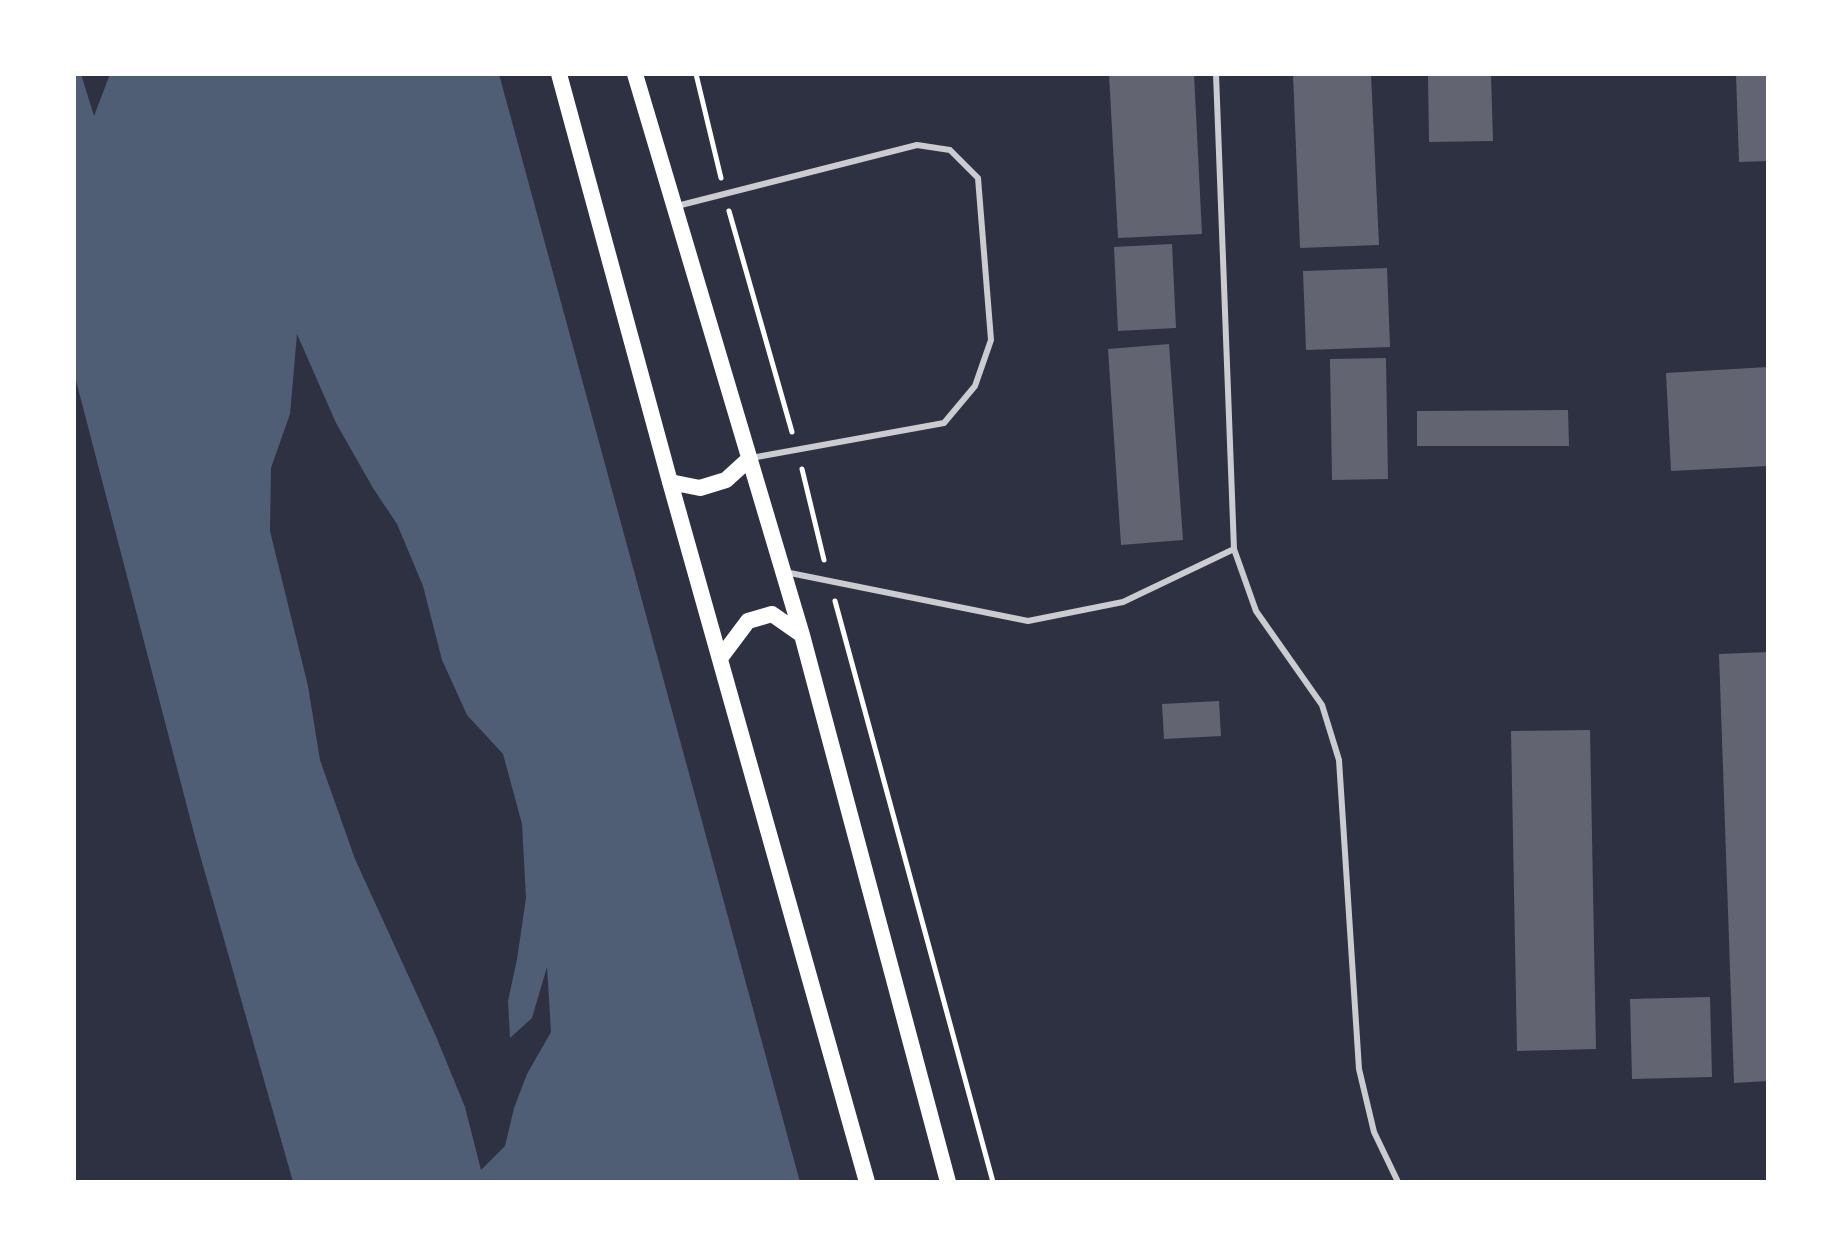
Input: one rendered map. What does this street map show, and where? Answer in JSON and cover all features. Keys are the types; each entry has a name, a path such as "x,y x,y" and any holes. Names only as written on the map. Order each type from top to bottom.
{"main road":[{"path":"559,74 867,1182"},
{"path":"635,74 802,635 948,1182"},
{"path":"670,482 700,488 726,480 749,459"},
{"path":"721,657 748,621 760,617 772,614 802,635"}],"lane":[{"path":"1216,74 1234,549 1256,611 1322,705 1339,760 1359,1069 1374,1132 1398,1182"},
{"path":"673,206 917,145 950,150 978,178 991,340 975,386 944,423 749,459"},
{"path":"783,572 1028,621 1123,602 1234,549"}],"path":[{"path":"696,74 724,193 797,450 829,581 993,1182"}],"water":[{"path":"74,74 81,74 94,116 110,74 499,74 800,1182 293,1182 196,841 74,373","holes":["297,334 336,423 397,524 423,586 442,660 467,715 503,754 522,824 526,898 508,1001 510,1038 532,1018 547,967 551,1032 527,1074 514,1108 505,1146 481,1170 465,1107 355,859 320,760 308,686 270,531 271,468 290,414"]}],"building":[{"path":"1109,74 1194,74 1202,234 1118,238"},
{"path":"1293,74 1371,74 1379,245 1300,248"},
{"path":"1428,74 1491,74 1493,141 1429,142"},
{"path":"1736,74 1768,74 1768,161 1739,162"},
{"path":"1172,244 1176,328 1118,331 1114,247"},
{"path":"1387,268 1390,347 1306,350 1303,271"},
{"path":"1169,344 1183,540 1121,545 1108,349"},
{"path":"1386,358 1388,479 1332,480 1330,359"},
{"path":"1768,367 1768,466 1671,471 1666,373"},
{"path":"1568,410 1569,446 1417,446 1417,411"},
{"path":"1768,652 1768,1081 1734,1083 1719,654"},
{"path":"1219,701 1221,736 1164,739 1162,704"},
{"path":"1590,730 1596,1049 1517,1051 1511,731"},
{"path":"1710,997 1712,1077 1632,1079 1630,999"}]}
